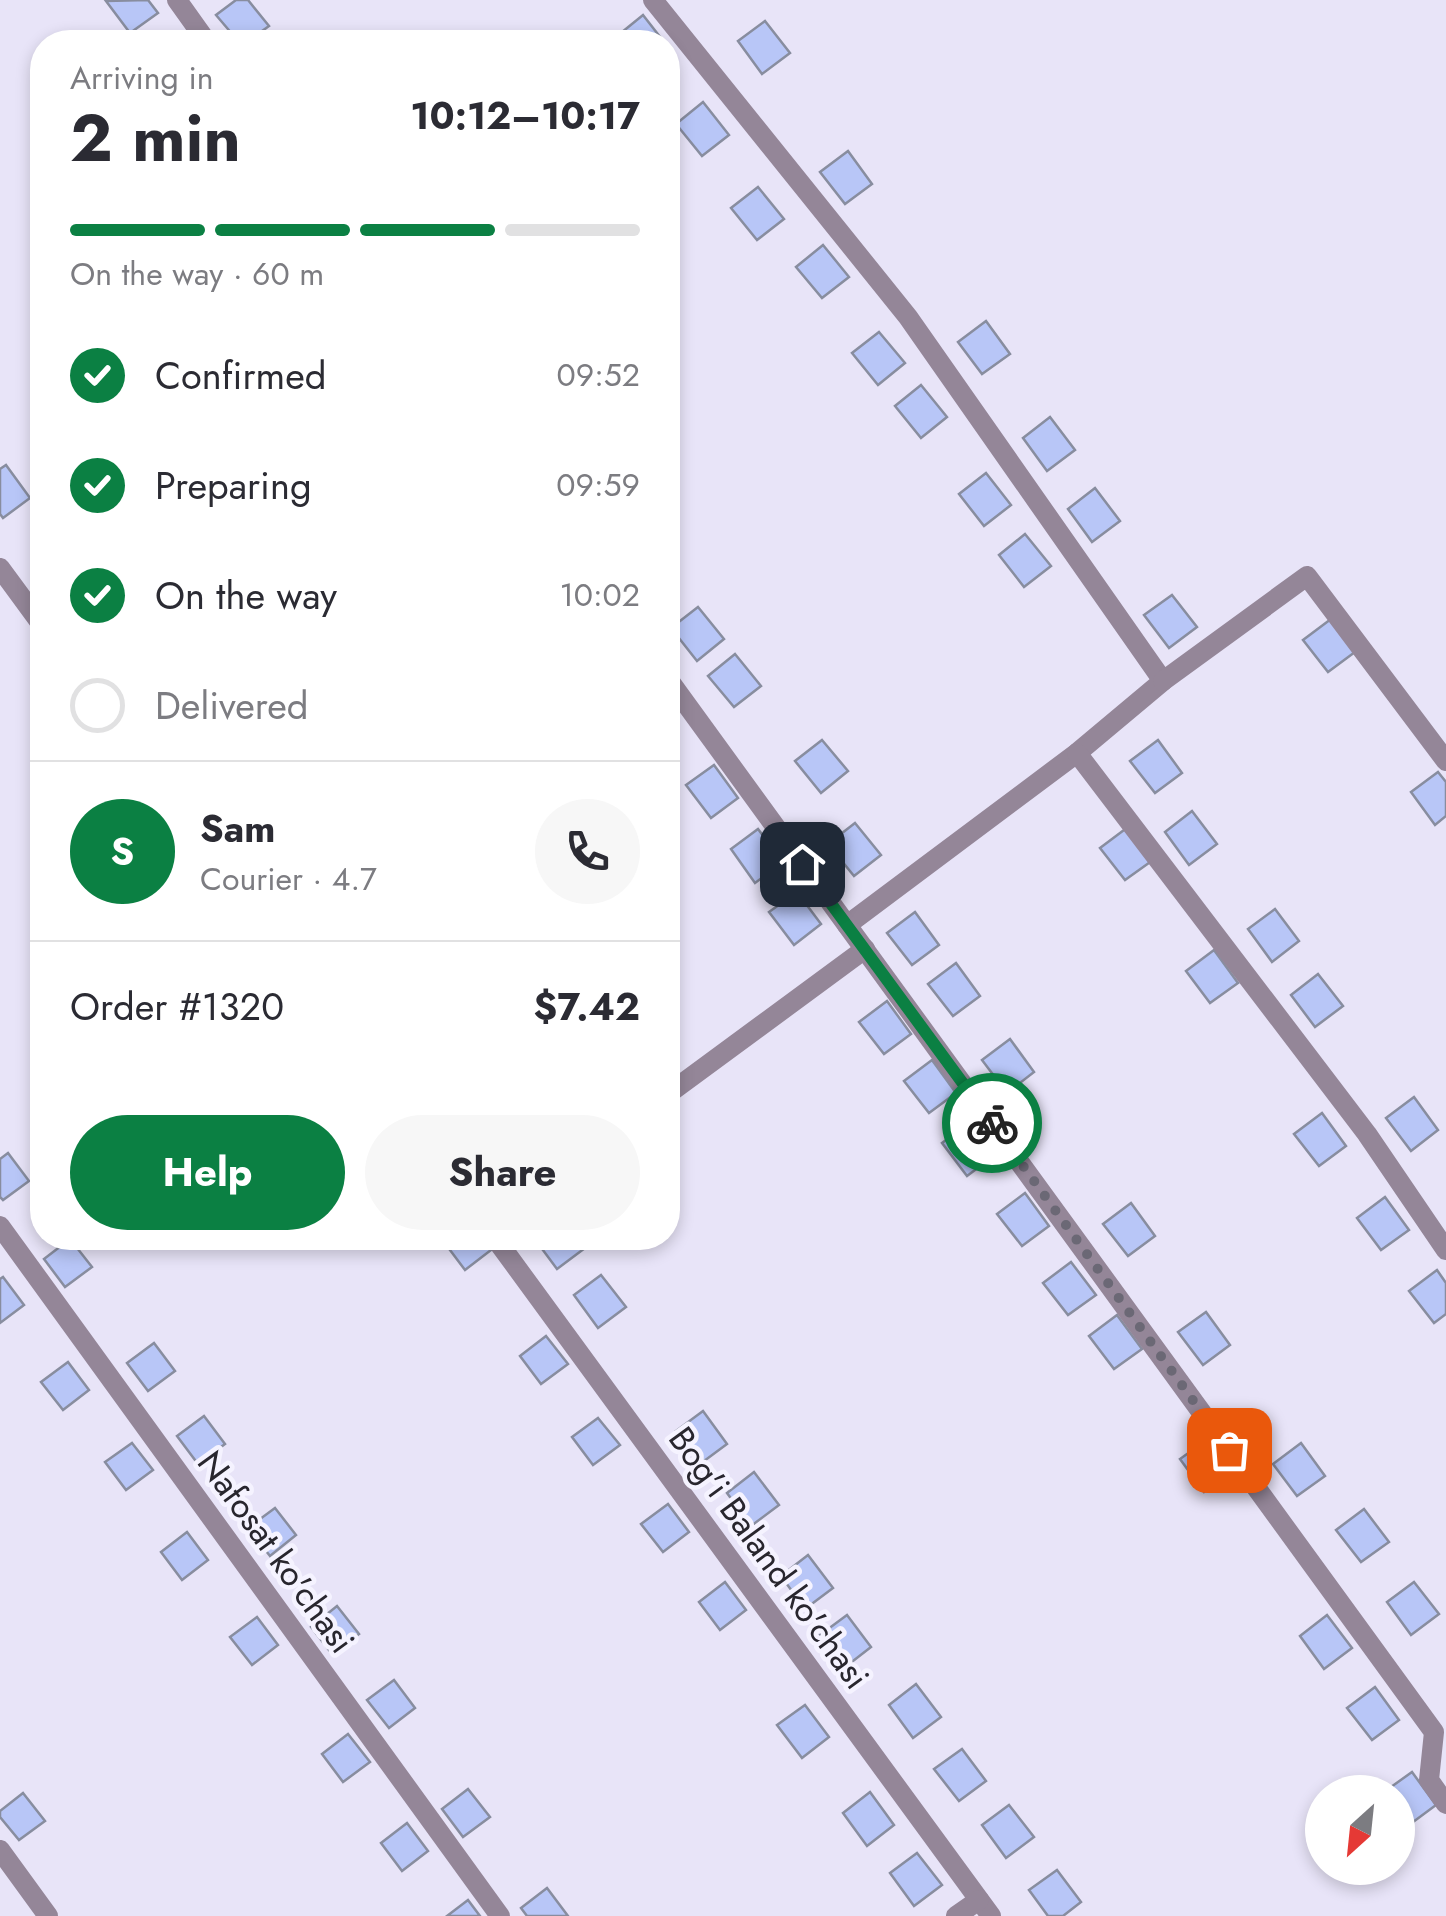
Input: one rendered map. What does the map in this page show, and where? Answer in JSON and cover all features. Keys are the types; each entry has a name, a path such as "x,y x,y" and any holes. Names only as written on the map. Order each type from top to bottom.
{"street":[{"path":"177,0 198,30"},
{"path":"653,0 677,30"},
{"path":"680,34 908,317 1163,681"},
{"path":"0,568 30,609"},
{"path":"847,925 1077,753 1163,681 1307,576 1446,761"},
{"path":"680,695 1434,1732 1429,1780 1446,1804"},
{"path":"1077,753 1366,1134 1446,1250"},
{"path":"680,1085 865,949"},
{"name":"Nafosat ko'chasi","path":"0,1226 500,1916"},
{"name":"Bog'i Baland ko'chasi","path":"504,1250 985,1908"},
{"path":"0,1850 48,1916"},
{"path":"956,1916 985,1908"}],"building":[{"path":"148,0 158,13 134,30 128,30 106,1"},
{"path":"236,0 248,0 269,26 264,30 229,30 216,15"},
{"path":"643,15 655,30 625,30"},
{"path":"765,21 790,53 762,74 738,41"},
{"path":"703,102 729,135 702,156 680,129 680,121"},
{"path":"848,151 872,184 845,204 820,172"},
{"path":"758,187 784,219 757,240 731,208"},
{"path":"823,245 849,277 822,298 796,267"},
{"path":"986,321 1010,354 982,374 958,342"},
{"path":"879,332 905,363 878,385 852,353"},
{"path":"921,385 947,417 921,438 895,406"},
{"path":"1050,417 1075,450 1047,471 1023,438"},
{"path":"6,465 30,498 3,518 0,469"},
{"path":"986,473 1011,505 984,526 959,494"},
{"path":"1095,488 1120,521 1092,542 1068,509"},
{"path":"1025,534 1051,566 1024,587 999,555"},
{"path":"1172,595 1197,627 1169,648 1144,615"},
{"path":"698,607 724,639 697,661 680,639 680,621"},
{"path":"1331,619 1355,652 1328,672 1303,640"},
{"path":"735,654 761,686 734,707 708,676"},
{"path":"822,740 848,771 821,793 795,761"},
{"path":"1158,740 1182,773 1155,793 1130,761"},
{"path":"714,765 738,798 711,818 686,785"},
{"path":"1438,772 1446,782 1446,816 1435,825 1411,792"},
{"path":"1192,811 1217,844 1189,865 1165,832"},
{"path":"855,823 881,855 854,876 828,844"},
{"path":"1128,827 1153,860 1125,880 1100,848"},
{"path":"758,829 783,862 755,883 731,849"},
{"path":"797,892 821,924 794,945 769,912"},
{"path":"1275,909 1299,941 1272,962 1248,929"},
{"path":"915,912 939,945 912,965 887,933"},
{"path":"1214,950 1238,983 1210,1003 1186,971"},
{"path":"956,963 980,996 953,1016 928,984"},
{"path":"1318,974 1343,1006 1315,1027 1291,995"},
{"path":"887,1001 911,1034 884,1054 859,1022"},
{"path":"1010,1039 1034,1072 1007,1093 982,1060"},
{"path":"932,1060 956,1093 929,1113 904,1081"},
{"path":"1414,1097 1438,1130 1411,1151 1386,1118"},
{"path":"1322,1113 1346,1146 1319,1166 1294,1134"},
{"path":"970,1122 995,1155 967,1176 942,1143"},
{"path":"8,1153 29,1181 3,1200 0,1159"},
{"path":"1025,1193 1049,1226 1022,1246 997,1214"},
{"path":"1385,1197 1409,1230 1381,1250 1357,1218"},
{"path":"1131,1203 1155,1236 1128,1256 1103,1224"},
{"path":"56,1250 79,1250 92,1267 65,1287 44,1259"},
{"path":"450,1250 491,1250 465,1270"},
{"path":"543,1250 582,1250 557,1269"},
{"path":"1071,1262 1096,1295 1068,1315 1043,1283"},
{"path":"1437,1270 1446,1283 1446,1314 1434,1323 1409,1291"},
{"path":"601,1275 626,1307 598,1328 574,1295"},
{"path":"3,1277 24,1305 0,1323 0,1279"},
{"path":"1206,1312 1230,1345 1203,1365 1178,1332"},
{"path":"1117,1315 1142,1349 1114,1369 1089,1336"},
{"path":"546,1336 568,1364 541,1384 520,1356"},
{"path":"154,1343 175,1371 148,1391 127,1363"},
{"path":"68,1362 89,1390 63,1410 41,1382"},
{"path":"703,1411 727,1444 700,1464 676,1431"},
{"path":"204,1416 225,1444 198,1464 177,1436"},
{"path":"598,1418 620,1445 593,1465 572,1437"},
{"path":"1208,1439 1232,1472 1204,1492 1180,1459"},
{"path":"132,1443 153,1470 126,1490 105,1462"},
{"path":"1301,1443 1325,1476 1297,1496 1273,1464"},
{"path":"754,1472 779,1505 751,1526 727,1493"},
{"path":"668,1504 689,1532 663,1552 641,1524"},
{"path":"275,1508 296,1535 270,1556 248,1528"},
{"path":"1364,1509 1389,1542 1361,1562 1336,1530"},
{"path":"187,1532 208,1560 182,1580 161,1552"},
{"path":"808,1555 833,1588 805,1609 781,1576"},
{"path":"725,1582 746,1610 720,1630 699,1602"},
{"path":"1414,1582 1439,1614 1411,1635 1387,1602"},
{"path":"337,1606 359,1634 332,1654 311,1627"},
{"path":"847,1615 871,1647 844,1668 820,1635"},
{"path":"1327,1615 1352,1648 1324,1669 1300,1636"},
{"path":"257,1617 278,1645 252,1665 230,1637"},
{"path":"394,1680 415,1708 389,1728 367,1700"},
{"path":"916,1684 941,1717 913,1738 889,1705"},
{"path":"1375,1687 1399,1720 1372,1740 1347,1708"},
{"path":"805,1705 829,1737 802,1758 777,1725"},
{"path":"348,1734 370,1762 343,1782 322,1754"},
{"path":"962,1749 986,1781 959,1801 934,1769"},
{"path":"1415,1776 1436,1805 1415,1821"},
{"path":"468,1789 490,1817 463,1837 442,1809"},
{"path":"870,1792 894,1825 867,1846 843,1813"},
{"path":"23,1793 45,1821 19,1840 0,1817 0,1811"},
{"path":"1009,1805 1034,1837 1006,1858 982,1825"},
{"path":"407,1823 428,1851 402,1871 381,1843"},
{"path":"917,1853 942,1885 914,1906 890,1873"},
{"path":"1057,1870 1081,1902 1063,1916 1048,1916 1029,1890"},
{"path":"547,1888 568,1916 527,1916 521,1908"},
{"path":"468,1900 480,1916 447,1916"}],"way so far":[{"path":"992,1123 1229,1450"}],"route":[{"path":"802,864 992,1123"}]}
